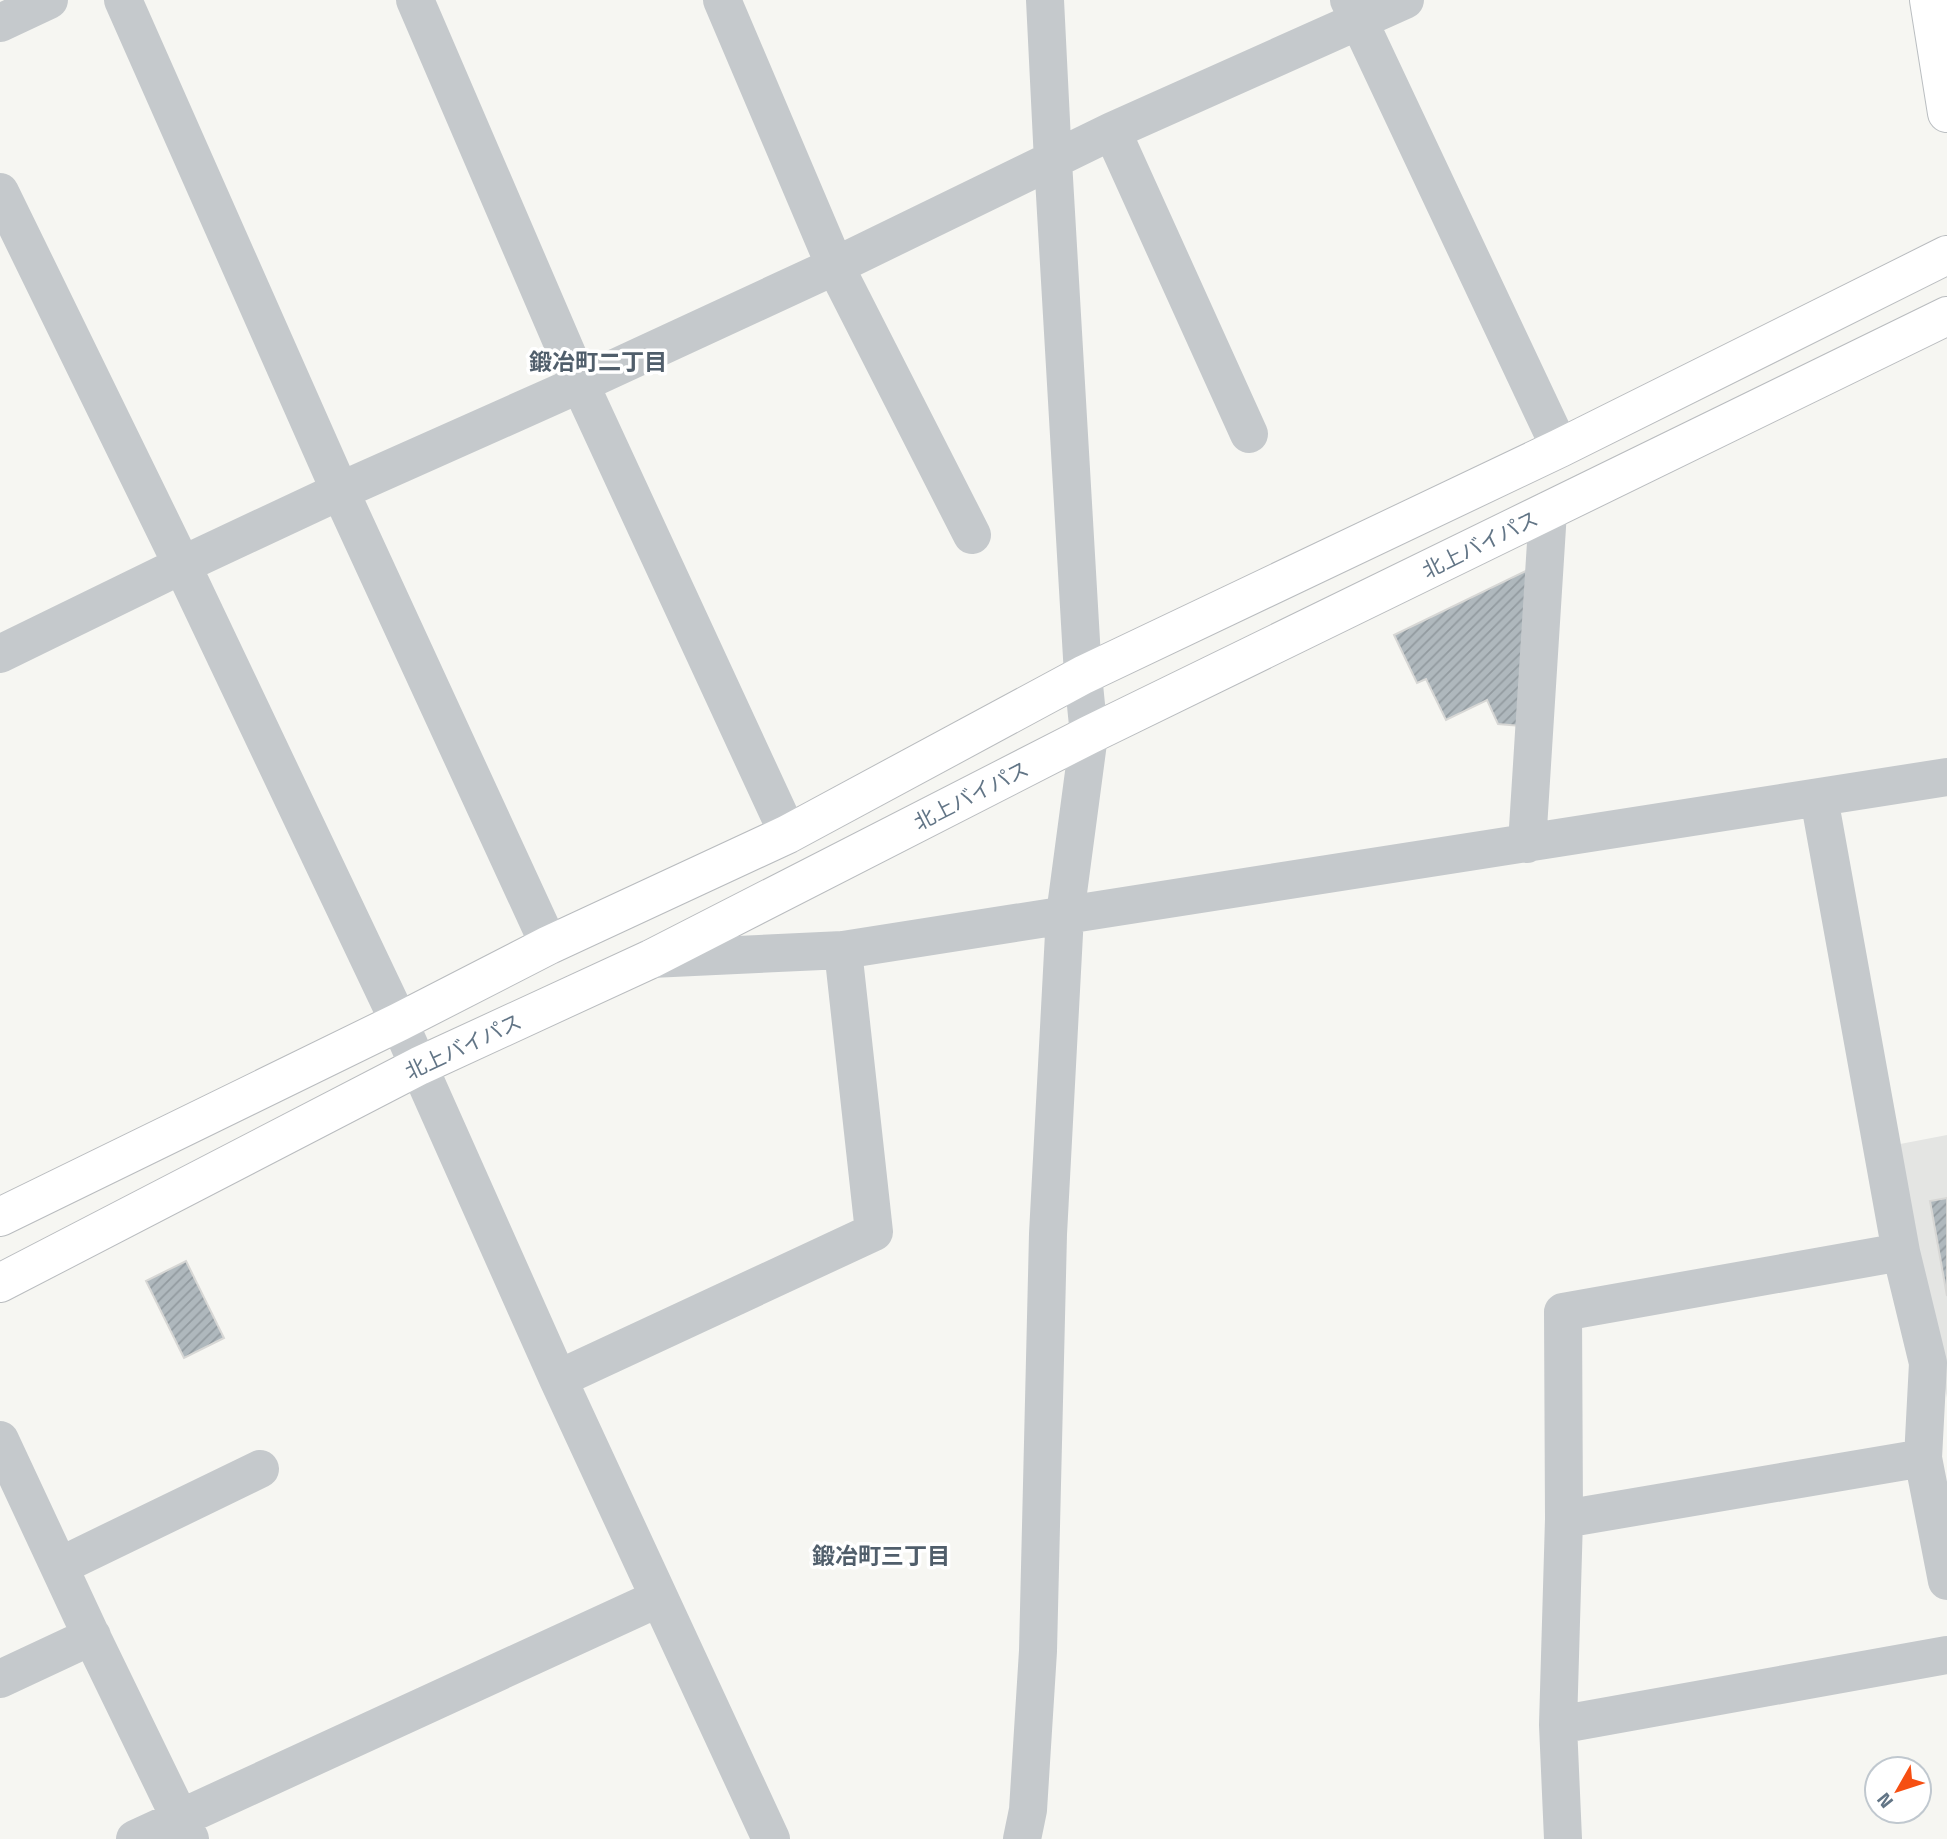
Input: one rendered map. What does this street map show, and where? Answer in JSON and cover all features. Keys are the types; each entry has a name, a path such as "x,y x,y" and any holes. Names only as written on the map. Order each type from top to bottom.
{"main road":[{"path":"1928,0 1947,113"},
{"path":"0,1217 399,1022 549,945 788,834 1083,675 1560,448 1947,255"},
{"name":"北上バイパス","path":"0,1283 419,1066 651,959 1090,735 1947,316"}],"street":[{"path":"0,23 49,0"},
{"path":"122,0 340,491 549,945"},
{"path":"415,0 580,384 788,834"},
{"path":"722,0 835,266 972,535"},
{"path":"1021,1839 1028,1810 1038,1651 1048,1234 1065,915 1090,735 1083,675 1045,0"},
{"path":"0,654 340,491 835,266 1354,11 1405,0"},
{"path":"1354,11 1560,448"},
{"path":"1112,131 1249,434"},
{"path":"0,192 182,565 399,1022 558,1379 771,1839"},
{"path":"1527,844 1548,511"},
{"path":"651,959 843,950 1947,777"},
{"path":"1819,798 1901,1252 1928,1363 1923,1458 1947,1581"},
{"path":"558,1379 874,1232 843,950"},
{"path":"1563,1839 1558,1725 1564,1519 1563,1311 1901,1252"},
{"path":"2,1450 185,1828"},
{"path":"1564,1519 1923,1458"},
{"path":"60,1566 260,1469"},
{"path":"135,1839 185,1828 659,1598"},
{"path":"0,1679 92,1636"},
{"path":"1558,1725 1947,1655"}],"shaded area":[{"path":"1947,1135 1947,1398 1895,1145"}],"building":[{"path":"1530,569 1521,726 1498,724 1487,700 1446,720 1426,679 1417,683 1394,635"},
{"path":"1947,1198 1947,1296 1930,1201"},
{"path":"186,1261 224,1338 184,1358 146,1281"}],"district":[{"name":"鍛冶町二丁目","path":"598,361"},
{"name":"鍛冶町三丁目","path":"881,1555"}]}
